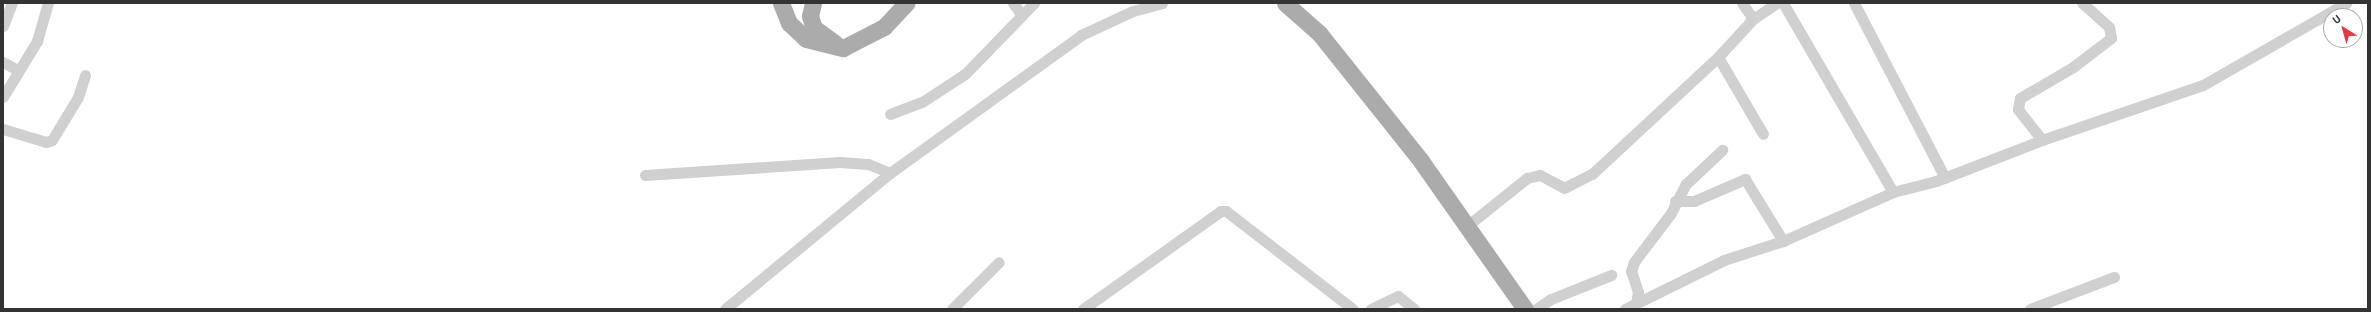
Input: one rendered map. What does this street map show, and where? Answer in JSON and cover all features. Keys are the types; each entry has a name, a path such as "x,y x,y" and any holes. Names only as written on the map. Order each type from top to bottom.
{"main road":[{"path":"781,3 789,22 806,39 843,48 884,27 906,3"},
{"path":"812,3 810,16 814,28 843,48"},
{"path":"1286,3 1319,33 1421,161 1525,309"}],"street":[{"path":"3,26 12,3"},
{"path":"3,97 37,41 48,3"},
{"path":"1013,3 1021,14"},
{"path":"890,114 922,102 950,85 981,59 1021,14 1034,3"},
{"path":"725,309 890,173 1081,35 1133,11 1162,3"},
{"path":"1742,3 1753,19"},
{"path":"1467,226 1527,178 1540,175 1564,188 1592,174 1718,57 1753,19 1777,3"},
{"path":"1783,3 1893,192"},
{"path":"1854,3 1945,178"},
{"path":"2042,140 2018,109 2020,98 2073,67 2112,38 2109,27 2082,3"},
{"path":"1625,309 1724,260 1783,241 1893,192 1945,178 2042,140 2203,85 2346,3"},
{"path":"1718,57 1763,134"},
{"path":"3,62 19,71"},
{"path":"3,129 46,142 52,140 78,97 85,75"},
{"path":"1636,304 1638,292 1631,271 1634,262 1686,184 1722,150"},
{"path":"645,175 840,162 868,164 890,173"},
{"path":"1675,202 1694,201 1744,179 1783,241"},
{"path":"1083,309 1221,211 1353,309"},
{"path":"952,309 999,262"},
{"path":"1536,309 1551,299 1611,275"},
{"path":"2030,309 2114,277"},
{"path":"1371,309 1398,296 1414,309"}]}
